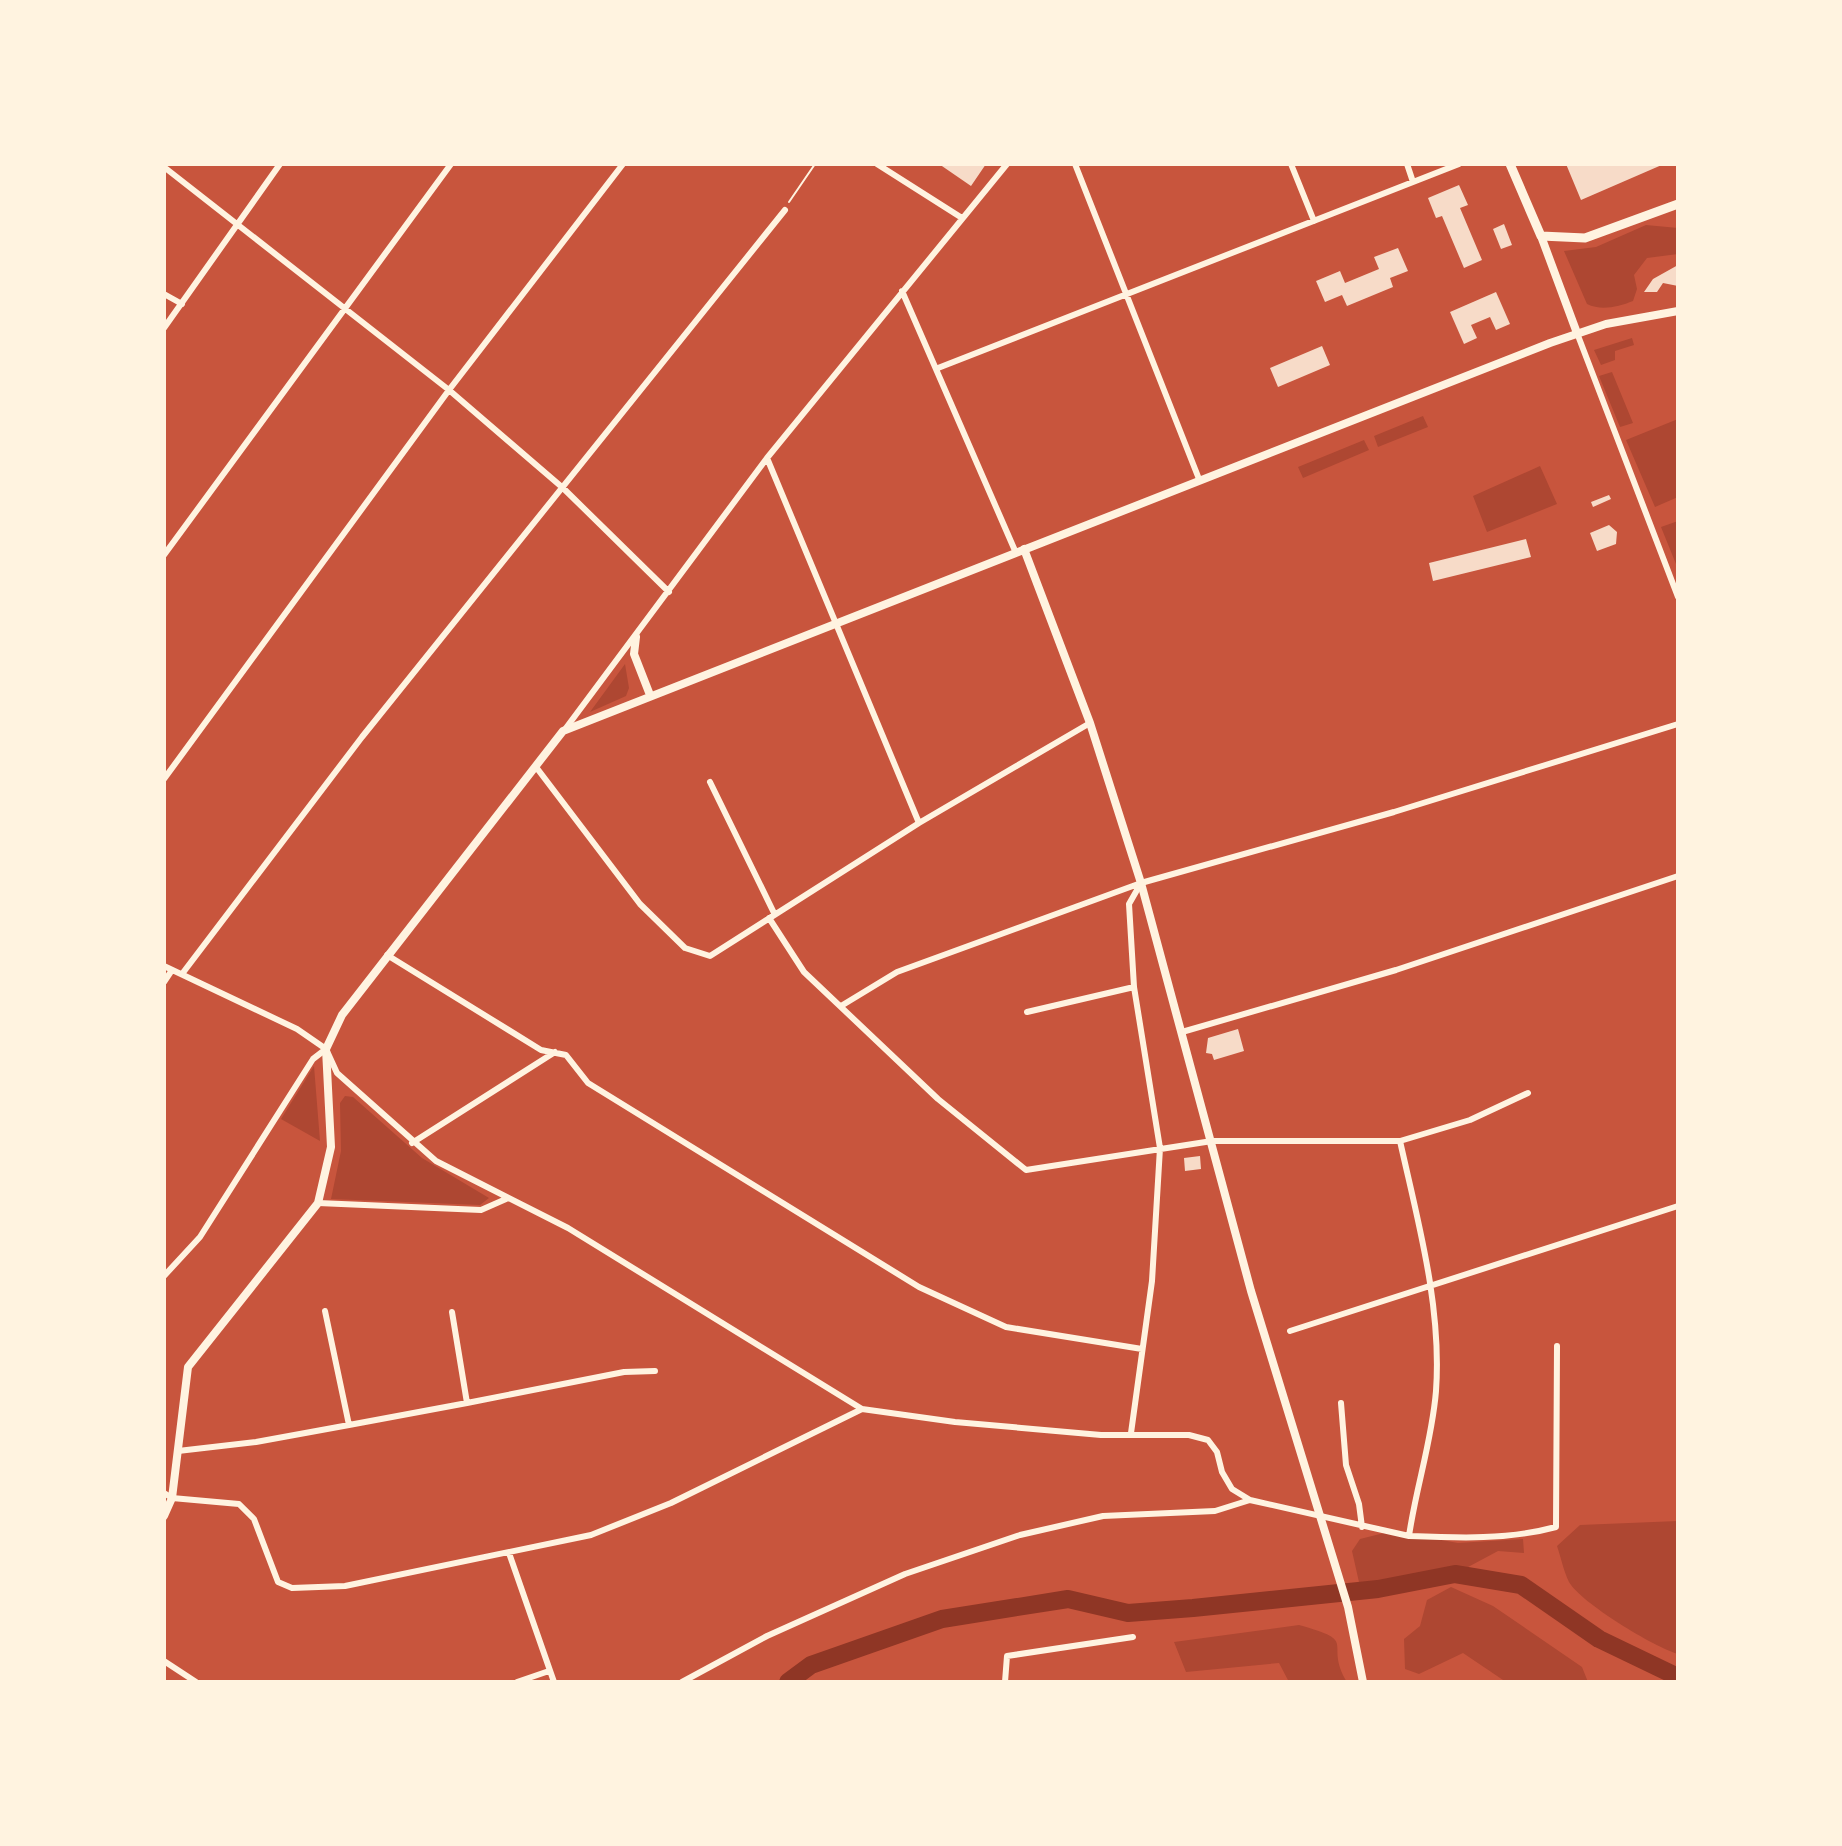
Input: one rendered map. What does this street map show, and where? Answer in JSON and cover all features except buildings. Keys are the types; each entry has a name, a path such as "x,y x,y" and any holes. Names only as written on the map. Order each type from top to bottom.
{"main road":[{"path":"1510,164 1577,333"},
{"path":"1541,236 1585,238 1678,204"},
{"path":"164,1516 178,1451 188,1367 318,1203 331,1147 326,1049 342,1015 563,731 1577,333 1678,311"},
{"path":"1020,551 1090,723 1141,883 1251,1291 1334,1556 1363,1682"},
{"path":"636,637 634,654 650,695"}],"street":[{"path":"164,328 235,223 280,164"},
{"path":"164,555 451,164"},
{"path":"164,779 449,390 623,164"},
{"path":"877,164 962,218"},
{"path":"563,731 767,458 1007,164"},
{"path":"1075,164 1199,479"},
{"path":"1291,164 1314,221"},
{"path":"1407,164 1413,182"},
{"path":"938,368 1459,164"},
{"path":"164,167 449,390 563,488 669,592"},
{"path":"182,974 362,737 785,210"},
{"path":"902,291 1020,551"},
{"path":"164,294 182,304"},
{"path":"1577,333 1678,597"},
{"path":"767,458 919,823"},
{"path":"536,767 640,904 685,948 710,956 919,823 1090,723"},
{"path":"841,1006 897,972 1141,883 1394,812 1678,724"},
{"path":"710,782 772,916 804,972 938,1099 1026,1170 1212,1141 1400,1141 1470,1120 1528,1093"},
{"path":"1182,1032 1396,970 1678,876"},
{"path":"1131,1433 1152,1281 1160,1148 1134,987 1129,904 1141,883"},
{"path":"386,955 541,1050 566,1055 588,1083 919,1287 1006,1327 1142,1349"},
{"path":"164,966 297,1029 326,1049 337,1073 412,1143 436,1161 568,1228 862,1409 1101,1435 1189,1435 1208,1440 1217,1452 1222,1472 1232,1489 1250,1500 1409,1536 1528,1535 1556,1527 1557,1346"},
{"path":"164,982 172,970"},
{"path":"1027,1012 1134,987"},
{"path":"164,1276 200,1237 313,1059 326,1049"},
{"path":"412,1143 555,1052"},
{"path":"1400,1141 1430,1284 1436,1387 1431,1440 1415,1496 1409,1536"},
{"path":"318,1203 481,1210 506,1199"},
{"path":"1290,1331 1678,1206"},
{"path":"325,1311 349,1425"},
{"path":"452,1312 467,1403"},
{"path":"178,1451 256,1442 624,1372 655,1371"},
{"path":"1341,1403 1346,1465 1359,1504 1362,1527"},
{"path":"168,1495 239,1504 254,1519 278,1582 292,1588 345,1586 591,1535 671,1503 862,1409"},
{"path":"682,1682 767,1636 905,1574 1020,1535 1103,1516 1215,1511 1250,1500"},
{"path":"509,1553 554,1682"},
{"path":"1005,1682 1007,1656 1133,1637"},
{"path":"164,1661 196,1682"},
{"path":"517,1682 549,1671"}],"path":[{"path":"785,210 815,164"}],"shaded area":[{"path":"1646,225 1678,228 1678,254 1647,258 1634,275 1637,289 1633,301 1610,307 1587,304 1564,251 1596,247"},
{"path":"1632,338 1634,345 1615,351 1615,360 1601,365 1594,350"},
{"path":"1612,372 1633,423 1620,427 1599,376"},
{"path":"1423,416 1428,427 1378,447 1374,436"},
{"path":"1678,419 1678,497 1655,507 1626,440"},
{"path":"1364,440 1369,450 1303,478 1298,467"},
{"path":"1540,466 1557,504 1487,532 1473,496"},
{"path":"1678,521 1678,569 1661,527"},
{"path":"625,664 629,688 626,696 590,712"},
{"path":"314,1066 320,1141 281,1119"},
{"path":"345,1096 353,1097 422,1158 489,1198 480,1205 331,1199 341,1151 340,1103"},
{"path":"1678,1521 1678,1654 1619,1623 1576,1591 1567,1578 1557,1546 1580,1525"},
{"path":"1392,1531 1458,1543 1523,1539 1524,1553 1498,1551 1455,1574 1361,1591 1352,1551 1360,1539"},
{"path":"1451,1587 1493,1606 1582,1667 1588,1682 1506,1682 1463,1653 1419,1674 1405,1669 1404,1639 1420,1626 1427,1600"},
{"path":"1299,1625 1335,1640 1347,1682 1289,1682 1279,1663 1186,1672 1174,1642"}],"waterway":[{"path":"788,1682 811,1665 942,1619 1068,1599 1128,1613 1193,1608 1378,1589 1455,1574 1521,1585 1599,1639 1678,1677"}]}
